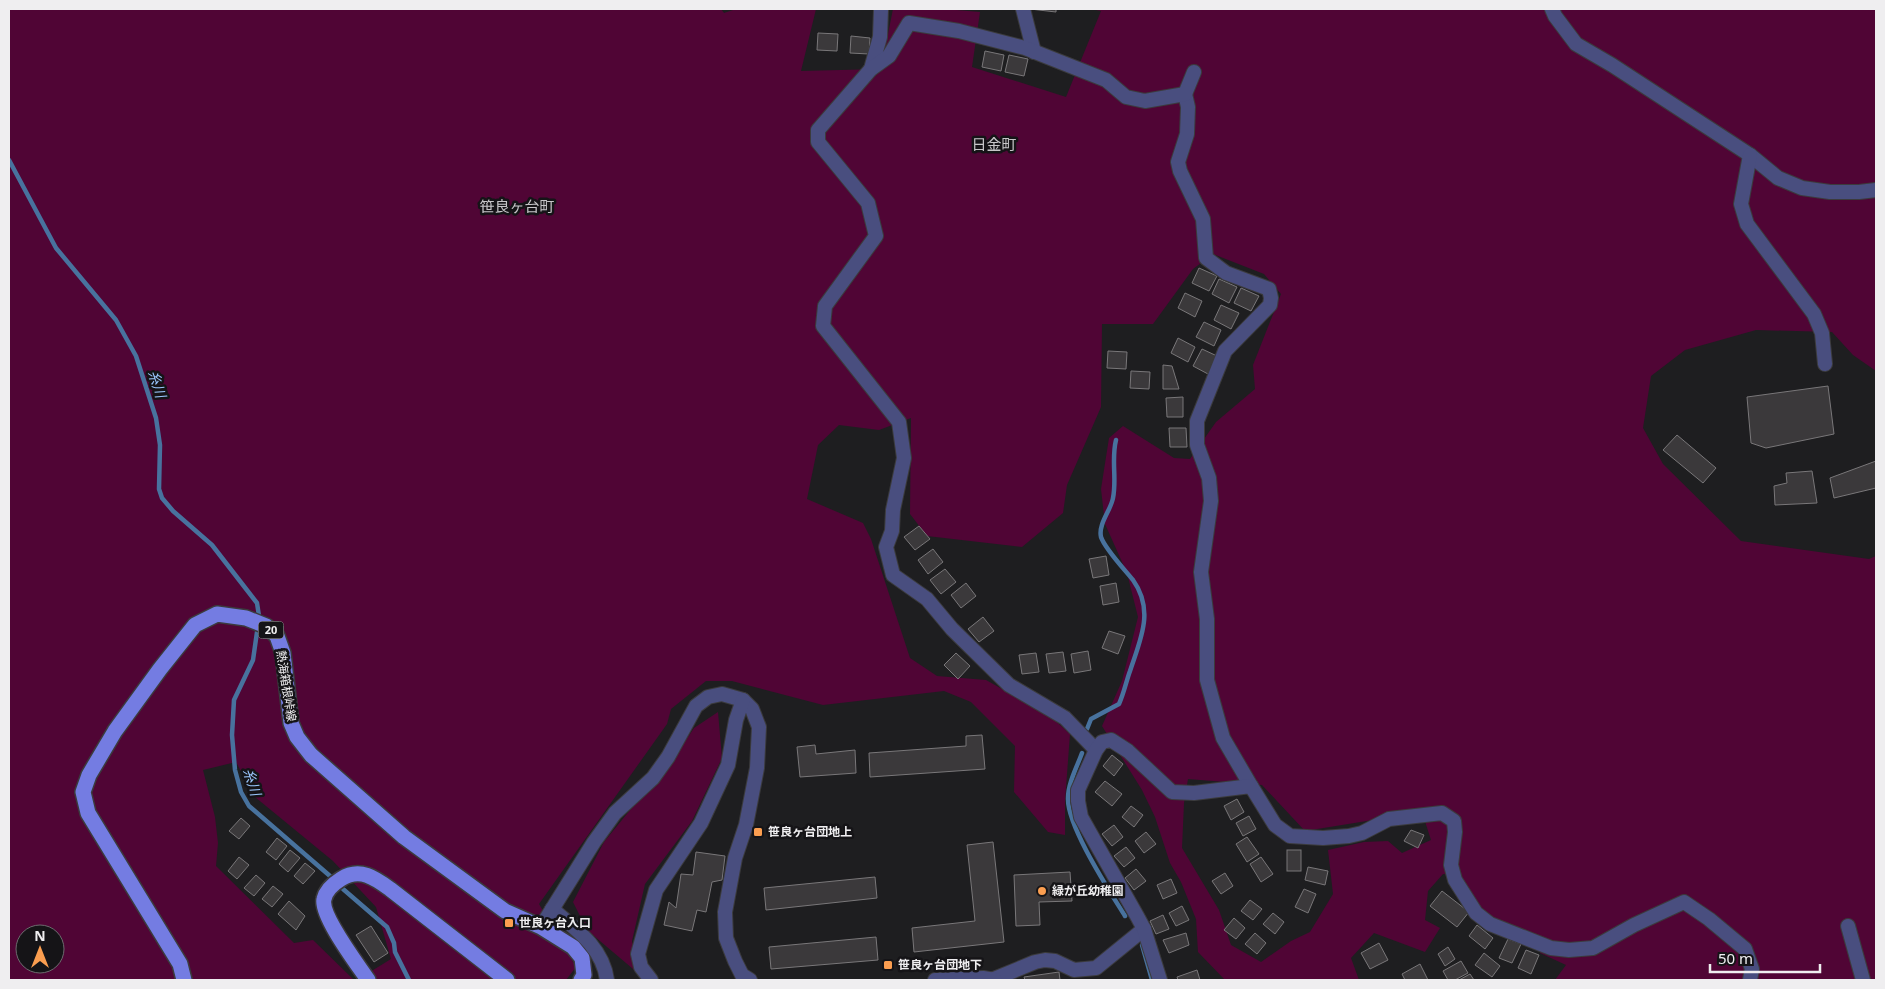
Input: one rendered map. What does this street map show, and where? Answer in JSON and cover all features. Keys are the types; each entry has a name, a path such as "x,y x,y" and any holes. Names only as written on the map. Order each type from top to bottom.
{"main road":[{"name":"熱海箱根峠線","path":"184,980 180,964 88,813 83,792 89,775 115,731 160,669 195,624 217,614 246,618 266,626 277,636 283,653 291,723 297,738 311,755 404,837 505,911 541,927 573,947 582,958 584,975 580,980"},
{"path":"368,980 326,917 323,900 331,886 344,877 359,873 370,875 390,889 507,980"}],"street":[{"path":"871,69 880,37 881,9"},
{"path":"1023,9 1034,52"},
{"path":"1552,9 1576,44 1612,65 1750,155 1778,178 1802,188 1830,192 1876,190"},
{"path":"1096,750 1065,718 1009,685 952,629 927,599 893,575 886,547 892,531 904,458 899,422 823,326 825,306 876,236 868,203 818,142 818,130 871,69 889,56 909,23 959,32 1034,52 1106,80 1126,97 1145,101 1185,94"},
{"path":"1194,72 1185,94 1188,107 1187,134 1178,162 1180,171 1202,219 1206,258 1226,273 1269,289 1271,298 1270,305 1225,351 1196,421 1197,445 1209,478 1211,501 1201,572 1207,619 1207,680 1223,738 1251,786 1275,825 1290,836 1323,838 1349,836 1362,833 1389,819 1442,813 1454,821 1455,832 1451,865 1455,880 1476,912 1490,924 1551,948 1569,950 1593,948 1634,925 1684,902 1710,919 1744,949 1752,969 1750,980"},
{"path":"1750,155 1741,204 1747,224 1814,314 1822,333 1825,364"},
{"path":"541,927 594,842 615,813 653,778 668,757 696,706 708,697 722,694 743,700 752,710 759,727 757,768 746,825 735,858 725,912 726,938 742,975 750,980"},
{"path":"651,980 641,967 638,954 656,890 701,823 728,765 736,720 743,700"},
{"path":"1160,980 1144,929 1081,817 1078,790 1096,750 1102,742 1111,740 1128,751 1172,792 1194,794 1251,786"},
{"path":"552,909 590,941 606,969 607,980"},
{"path":"1848,926 1863,980"},
{"path":"935,980 983,978 995,980 1035,962 1045,960 1054,961 1074,970 1096,968 1144,929"}],"shaded area":[{"path":"9,9 721,9 724,13 736,9 816,9 801,71 881,69 893,9 945,9 980,12 972,67 1066,97 1101,11 1091,9 1876,9 1876,371 1853,355 1832,332 1756,330 1685,350 1651,376 1643,428 1663,464 1741,541 1869,559 1876,556 1876,980 1555,980 1566,965 1540,953 1543,945 1481,916 1452,875 1443,874 1428,891 1425,920 1440,928 1425,952 1374,933 1351,958 1359,980 1225,980 1198,952 1196,919 1181,882 1170,863 1155,817 1142,790 1102,726 1122,681 1138,617 1127,573 1105,524 1101,489 1109,438 1123,426 1174,458 1190,459 1216,422 1255,389 1253,365 1281,294 1264,274 1213,254 1193,269 1153,324 1102,324 1101,407 1067,485 1063,513 1022,547 927,536 910,514 911,418 879,430 839,425 818,445 807,499 863,523 871,539 910,658 937,676 986,680 1050,716 1070,734 1065,801 1065,835 1048,832 1014,792 1015,746 971,702 944,691 823,705 732,681 706,681 671,709 667,724 539,904 576,967 566,980 357,980 391,959 376,907 333,861 255,797 236,762 203,770 215,817 218,843 216,866 294,943 313,940 354,980 9,980","holes":["1188,779 1262,785 1305,831 1422,812 1431,840 1402,853 1388,841 1364,842 1328,850 1333,894 1310,932 1291,941 1261,962 1231,945 1219,910 1182,848 1184,803"]},
{"path":"718,712 722,758 692,821 645,884 632,941 639,974 587,930 573,902 604,842 680,749 694,728"}],"building":[{"path":"1030,9 1056,9 1056,12"},
{"path":"818,33 838,34 837,51 817,50"},
{"path":"851,36 870,38 869,54 850,53"},
{"path":"985,51 1004,55 1001,71 982,67"},
{"path":"1009,55 1028,59 1024,76 1005,72"},
{"path":"1199,268 1217,276 1209,291 1192,283"},
{"path":"1219,279 1237,287 1229,303 1212,294"},
{"path":"1241,288 1259,296 1251,311 1234,303"},
{"path":"1185,293 1202,301 1195,317 1178,308"},
{"path":"1221,305 1239,313 1231,329 1214,320"},
{"path":"1204,322 1221,330 1214,346 1196,337"},
{"path":"1178,338 1195,347 1188,362 1171,353"},
{"path":"1202,349 1217,356 1208,374 1193,366"},
{"path":"1108,351 1127,352 1126,369 1107,368"},
{"path":"1163,365 1172,366 1179,389 1163,389"},
{"path":"1131,371 1150,372 1149,389 1130,388"},
{"path":"1828,386 1834,434 1766,448 1751,443 1747,397"},
{"path":"1183,397 1183,417 1167,417 1166,398"},
{"path":"1169,428 1186,428 1187,447 1170,447"},
{"path":"1677,435 1716,468 1703,483 1663,450"},
{"path":"1876,461 1876,488 1834,498 1830,478"},
{"path":"1812,471 1817,503 1775,505 1774,486 1787,483 1786,473"},
{"path":"919,526 930,539 915,550 904,537"},
{"path":"933,549 943,562 928,574 918,560"},
{"path":"1106,556 1109,575 1093,578 1089,559"},
{"path":"945,569 956,582 941,594 930,580"},
{"path":"966,583 976,596 961,608 951,595"},
{"path":"1116,583 1119,602 1103,605 1100,586"},
{"path":"983,617 994,631 979,642 968,629"},
{"path":"1109,631 1125,636 1118,654 1102,648"},
{"path":"1088,651 1091,670 1074,673 1071,654"},
{"path":"1063,652 1066,671 1049,673 1046,654"},
{"path":"956,653 970,666 958,679 944,665"},
{"path":"1036,653 1039,672 1022,674 1019,655"},
{"path":"982,735 985,769 870,777 869,753 966,746 966,736"},
{"path":"815,745 816,754 855,750 856,773 800,777 797,747"},
{"path":"1112,755 1123,764 1114,776 1103,766"},
{"path":"1105,781 1122,794 1112,806 1095,792"},
{"path":"1237,799 1244,812 1231,820 1224,806"},
{"path":"1131,806 1143,815 1134,827 1122,817"},
{"path":"1249,816 1256,829 1243,836 1236,823"},
{"path":"241,818 250,826 239,839 229,831"},
{"path":"1114,825 1123,837 1112,846 1102,834"},
{"path":"1411,830 1424,835 1418,848 1404,841"},
{"path":"1146,832 1156,844 1144,853 1135,841"},
{"path":"1247,837 1259,854 1247,862 1236,844"},
{"path":"277,838 287,846 276,860 266,852"},
{"path":"993,842 1004,942 914,952 912,928 975,921 967,845"},
{"path":"1126,847 1135,858 1124,867 1114,856"},
{"path":"290,850 300,858 288,872 279,864"},
{"path":"1287,850 1301,850 1301,871 1287,871"},
{"path":"696,852 725,856 722,880 712,882 706,912 697,910 692,931 664,925 669,902 676,908 681,874 693,875"},
{"path":"239,857 249,865 237,879 228,871"},
{"path":"1261,857 1273,874 1261,882 1250,864"},
{"path":"305,863 315,871 303,884 294,876"},
{"path":"1308,867 1328,871 1325,885 1305,880"},
{"path":"1136,869 1146,881 1134,890 1125,878"},
{"path":"1070,872 1072,901 1039,902 1040,925 1016,926 1014,875"},
{"path":"1225,873 1233,886 1221,894 1212,881"},
{"path":"256,875 265,883 254,896 244,888"},
{"path":"875,877 877,898 766,910 764,888"},
{"path":"1171,879 1177,893 1163,899 1157,885"},
{"path":"273,886 283,894 272,907 262,899"},
{"path":"1304,889 1316,894 1308,913 1295,907"},
{"path":"1442,891 1469,912 1457,927 1430,906"},
{"path":"1250,900 1262,909 1253,920 1241,911"},
{"path":"289,901 305,916 296,930 278,914"},
{"path":"1182,906 1189,920 1176,926 1169,913"},
{"path":"1273,913 1284,922 1275,934 1263,924"},
{"path":"1163,915 1169,929 1156,934 1150,921"},
{"path":"1234,918 1245,928 1236,939 1224,930"},
{"path":"1477,925 1493,938 1485,949 1469,936"},
{"path":"371,926 388,953 374,962 356,935"},
{"path":"1186,933 1189,945 1169,953 1163,940"},
{"path":"1255,933 1266,943 1257,954 1245,944"},
{"path":"876,937 878,960 771,969 769,947"},
{"path":"1508,939 1521,944 1512,963 1499,958"},
{"path":"1379,943 1388,960 1370,969 1361,953"},
{"path":"1448,947 1455,959 1445,966 1438,954"},
{"path":"1526,950 1539,955 1531,974 1518,968"},
{"path":"1484,953 1500,966 1492,977 1475,965"},
{"path":"1461,961 1468,973 1455,980 1448,980 1443,971"},
{"path":"1420,964 1428,980 1405,980 1402,974"},
{"path":"1197,970 1200,980 1178,980 1177,977"},
{"path":"1059,972 1060,980 1025,980 1024,977"},
{"path":"1470,974 1474,980 1459,980"}],"waterway":[{"name":"糸川","path":"9,160 56,248 116,320 136,356 156,418 160,445 159,489 162,498 173,511 212,545 257,603 259,616"},
{"path":"1087,729 1091,719 1119,704 1144,626 1143,603 1140,592 1101,537 1101,527 1113,498 1116,440"},
{"name":"糸川","path":"257,632 253,660 234,700 232,735 235,770 241,792 249,806 330,876"},
{"path":"1082,753 1069,787 1070,810 1081,841 1125,916"},
{"name":"糸川","path":"343,889 387,927 394,943 395,952 409,980"},
{"path":"1142,945 1152,980"}],"place":[{"name":"笹良ヶ台団地上","path":"758,832"},
{"name":"緑が丘幼稚園","path":"1042,891"},
{"name":"世良ヶ台入口","path":"509,923"},
{"name":"笹良ヶ台団地下","path":"888,965"}],"district":[{"name":"日金町","path":"994,145"},
{"name":"笹良ヶ台町","path":"517,207"}]}
